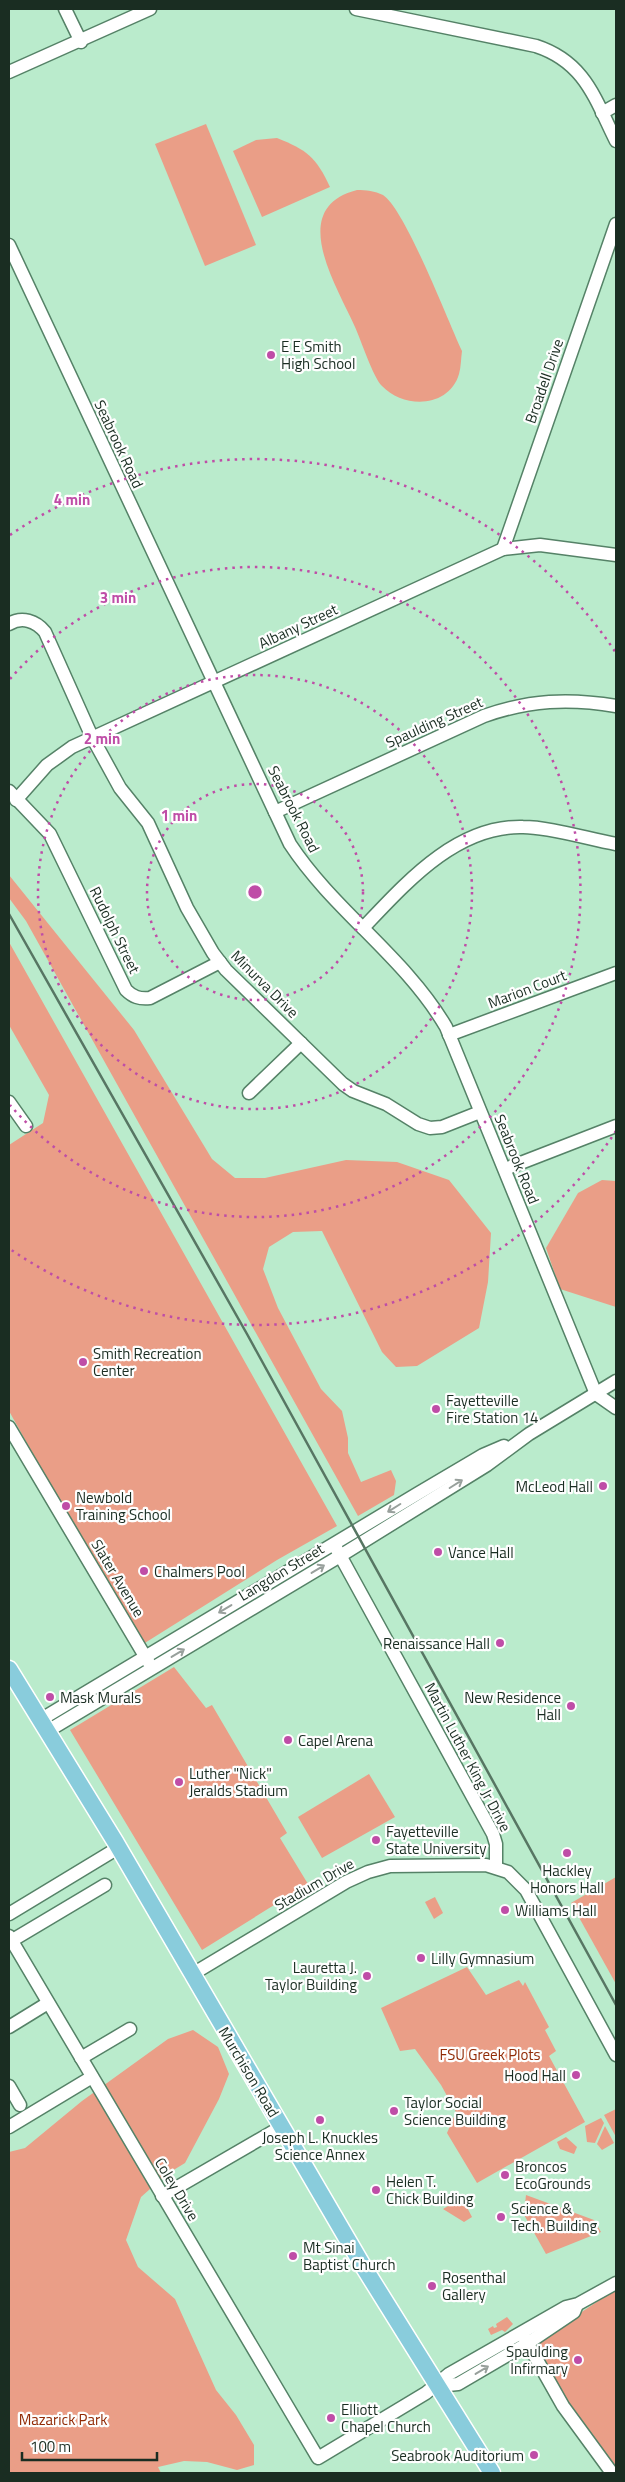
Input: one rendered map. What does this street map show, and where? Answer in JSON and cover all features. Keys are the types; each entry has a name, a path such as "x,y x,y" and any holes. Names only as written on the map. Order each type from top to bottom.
{"main road":[{"name":"Murchison Road","path":"9,1668 118,1848 363,2266 492,2473"}],"street":[{"path":"65,9 80,42"},
{"path":"9,72 80,42 150,9"},
{"path":"356,9 548,50 559,55 578,71 589,86 616,141"},
{"path":"602,112 616,105"},
{"name":"Broadell Drive","path":"503,549 616,224"},
{"name":"Seabrook Road","path":"9,245 290,844 304,864 415,983 441,1020 596,1394"},
{"name":"Albany Street","path":"12,795 47,765 72,747 503,549 540,545 616,555"},
{"name":"Minurva Drive","path":"9,624 18,620 30,621 45,632 92,737 120,788 148,823 187,908 220,962 300,1043 353,1091 386,1104 424,1127 442,1127 480,1112"},
{"name":"Spaulding Street","path":"275,812 484,716 507,708 562,700 616,706"},
{"name":"Rudolph Street","path":"12,795 43,826 53,839 126,990 136,998 150,998 220,962"},
{"path":"363,928 412,878 456,846 490,831 508,827 527,827 616,844"},
{"name":"Marion Court","path":"449,1036 616,973"},
{"path":"249,1093 300,1043"},
{"path":"9,1102 26,1126"},
{"path":"504,1169 616,1126"},
{"name":"Langdon Street","path":"43,1726 152,1668 483,1455 529,1434 616,1381"},
{"path":"596,1394 616,1408"},
{"name":"Slater Avenue","path":"9,1427 152,1668"},
{"name":"Langdon Street","path":"43,1726 145,1656 337,1550"},
{"name":"Martin Luther King Jr Drive","path":"337,1550 493,1834 496,1844 496,1867"},
{"path":"9,1914 118,1848"},
{"name":"Stadium Drive","path":"191,1975 346,1882 368,1872 401,1865 496,1867"},
{"path":"496,1867 515,1877 526,1890 616,2055"},
{"path":"10,1938 105,1885"},
{"name":"Coley Drive","path":"10,1938 318,2458 438,2386"},
{"path":"9,2027 48,2002"},
{"path":"81,2058 130,2029"},
{"path":"9,2127 92,2077"},
{"path":"9,2086 20,2104"},
{"path":"162,2196 281,2127"},
{"path":"438,2386 458,2384 525,2338 574,2312 578,2304 616,2283"},
{"path":"525,2338 563,2406 612,2473"}],"green space":[{"path":"206,124 256,245 205,266 155,144"},
{"path":"277,138 296,146 310,156 320,168 330,187 262,217 233,151 256,140"},
{"path":"357,190 383,195 392,204 414,243 462,351 460,371 454,385 436,399 413,401 402,399 382,386 371,367 329,270 320,230 324,213 336,199"},
{"path":"9,875 134,1030 212,1159 235,1178 265,1178 346,1160 397,1162 449,1180 491,1233 488,1282 479,1328 417,1366 396,1367 382,1352 322,1231 293,1232 269,1247 263,1269 278,1308 321,1389 342,1411 348,1438 348,1453 361,1482 391,1470 396,1481 394,1495 358,1516 26,921 9,898"},
{"path":"9,942 337,1526 277,1560 140,1646 9,1411 9,1145 43,1123 49,1095 9,1025"},
{"path":"602,1180 616,1181 616,1307 560,1289 546,1248 578,1193"},
{"name":"Luther \"Nick\" Jeralds Stadium","path":"174,1667 206,1708 212,1705 287,1833 280,1838 308,1884 202,1950 70,1730"},
{"path":"369,1774 395,1817 322,1858 298,1817"},
{"path":"616,1877 616,1984 571,1903"},
{"path":"435,1897 443,1913 434,1919 425,1902"},
{"name":"FSU Greek Plots","path":"467,1967 486,1995 519,1980 523,1986 525,1982 549,2027 545,2030 556,2051 549,2056 585,2122 477,2183 447,2133 456,2112 441,2085 415,2049 400,2051 381,2008"},
{"name":"Mazarick Park","path":"193,2030 218,2047 229,2074 219,2099 185,2163 167,2174 141,2197 126,2240 138,2267 175,2299 216,2390 236,2415 254,2445 254,2465 237,2470 207,2462 184,2461 158,2467 161,2473 9,2473 9,2152 25,2148 82,2101 168,2039"},
{"path":"616,2109 616,2137 604,2115"},
{"path":"601,2118 604,2123 595,2143 587,2142 585,2126"},
{"path":"605,2126 614,2143 602,2150 597,2144"},
{"path":"566,2137 577,2147 574,2154 560,2149 557,2142"},
{"path":"526,2195 594,2220 601,2232 546,2254 518,2204 525,2204"},
{"path":"461,2196 472,2217 464,2222 443,2209 457,2201"},
{"path":"616,2289 616,2473 613,2473 531,2346"},
{"path":"507,2317 513,2324 505,2332 502,2330 491,2335 488,2329 493,2326 494,2328 497,2327 496,2324"}],"railway":[{"path":"9,914 247,1334 616,2005"}],"place":[{"name":"E E Smith High School","path":"271,355"},
{"name":"Smith Recreation Center","path":"83,1362"},
{"name":"Fayetteville Fire Station 14","path":"436,1409"},
{"name":"McLeod Hall","path":"603,1486"},
{"name":"Newbold Training School","path":"66,1506"},
{"name":"Vance Hall","path":"438,1552"},
{"name":"Chalmers Pool","path":"144,1571"},
{"name":"Renaissance Hall","path":"500,1643"},
{"name":"Mask Murals","path":"50,1697"},
{"name":"New Residence Hall","path":"571,1706"},
{"name":"Capel Arena","path":"288,1740"},
{"name":"Luther \"Nick\" Jeralds Stadium","path":"179,1782"},
{"name":"Fayetteville State University","path":"376,1840"},
{"name":"Hackley Honors Hall","path":"567,1853"},
{"name":"Williams Hall","path":"505,1910"},
{"name":"Lilly Gymnasium","path":"421,1958"},
{"name":"Lauretta J. Taylor Building","path":"367,1976"},
{"name":"Hood Hall","path":"576,2075"},
{"name":"Taylor Social Science Building","path":"394,2111"},
{"name":"Joseph L. Knuckles Science Annex","path":"320,2120"},
{"name":"Broncos EcoGrounds","path":"505,2175"},
{"name":"Helen T. Chick Building","path":"376,2190"},
{"name":"Science & Tech. Building","path":"501,2217"},
{"name":"Mt Sinai Baptist Church","path":"293,2256"},
{"name":"Rosenthal Gallery","path":"432,2286"},
{"name":"Spaulding Infirmary","path":"578,2360"},
{"name":"Elliott Chapel Church","path":"331,2418"},
{"name":"Seabrook Auditorium","path":"534,2455"}]}
